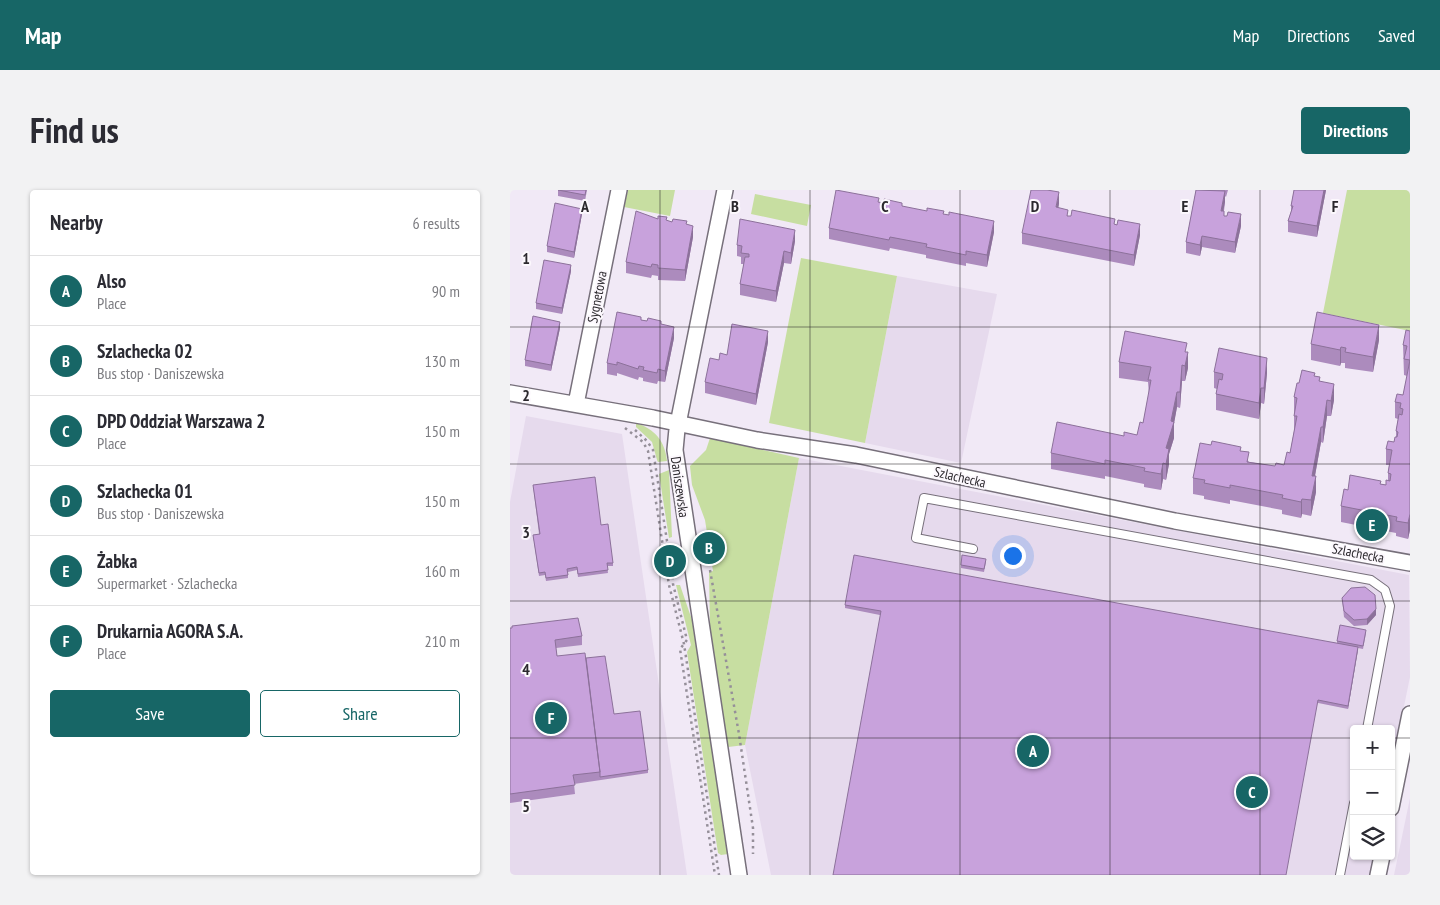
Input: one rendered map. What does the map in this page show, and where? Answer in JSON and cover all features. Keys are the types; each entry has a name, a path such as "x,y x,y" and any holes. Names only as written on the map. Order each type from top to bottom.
{"street":[{"name":"Sygnetowa","path":"576,404 619,190"},
{"name":"Daniszewska","path":"725,190 678,424 676,459 739,875"},
{"name":"Szlachecka","path":"510,393 576,404 757,440 856,455 1175,521 1410,563"},
{"path":"1395,788 1410,714"},
{"path":"1378,875 1381,860"}],"lane":[{"path":"973,549 916,538 924,498 1371,580 1385,590 1390,606 1369,725"},
{"path":"1340,875 1352,815"}],"path":[{"path":"623,423 625,429 643,442 648,451 669,585 684,644 719,875"},
{"path":"632,426 653,450 667,541 672,553 673,584 687,640 680,649 715,875"},
{"path":"710,570 739,734 753,828 753,854"}],"shaded area":[{"path":"897,276 997,294 961,463 865,443"},
{"path":"526,416 622,434 687,875 510,875 510,502"},
{"path":"799,458 1409,575 1410,677 1395,750 1395,725 1350,725 1350,860 1373,860 1370,875 771,875 745,745"},
{"path":"1410,798 1410,875 1394,875"}],"green space":[{"path":"628,190 675,190 670,216 624,207"},
{"path":"1347,190 1410,190 1410,331 1323,313"},
{"path":"755,194 811,205 807,226 751,214"},
{"path":"801,258 897,276 865,443 769,423"},
{"path":"636,423 654,432 664,447 667,461 658,462 652,442 636,427"},
{"path":"710,438 799,458 745,745 728,747 710,628 709,572 713,571 705,520 692,485 690,466 706,450"},
{"path":"669,470 672,537 669,538 659,474"},
{"path":"676,585 680,585 692,620 728,854 721,855 718,853 687,652 691,645"}],"building":[{"path":"558,190 586,190 585,195"},
{"path":"836,190 879,198 878,202 884,203 884,199 902,203 902,206 927,211 927,208 944,211 943,214 949,215 949,212 994,221 987,255 966,251 966,255 926,247 927,244 890,237 889,240 829,228"},
{"path":"1031,190 1059,192 1056,207 1068,210 1067,216 1071,216 1072,210 1115,219 1114,224 1117,225 1118,220 1140,224 1134,255 1022,233"},
{"path":"1196,190 1225,191 1221,211 1224,211 1224,216 1227,216 1228,212 1241,214 1235,242 1202,236 1200,245 1186,242"},
{"path":"1294,190 1324,190 1317,226 1288,221 1293,206 1291,206"},
{"path":"555,203 582,209 574,252 547,246"},
{"path":"636,211 658,219 658,216 667,217 666,220 672,222 673,219 687,221 686,224 693,226 685,270 658,268 658,265 652,264 651,267 626,262"},
{"path":"740,219 795,230 791,253 784,251 776,291 740,284 745,257 749,257 749,254 741,253 742,246 737,245"},
{"path":"544,260 571,265 562,308 536,303"},
{"path":"617,312 641,317 641,320 647,321 648,318 661,321 661,324 674,327 665,371 658,369 657,373 643,370 644,367 639,366 638,369 617,362 617,365 607,363"},
{"path":"1317,312 1379,325 1373,357 1345,352 1346,348 1341,347 1340,350 1311,344"},
{"path":"533,316 560,322 551,365 525,360"},
{"path":"732,324 768,331 756,394 705,382 710,358 719,360 720,353 727,355"},
{"path":"1406,330 1410,331 1410,360 1404,359 1407,346 1403,345"},
{"path":"1125,331 1187,343 1185,352 1188,352 1185,366 1182,365 1180,392 1177,392 1171,421 1174,422 1166,448 1169,449 1166,464 1163,463 1161,474 1144,471 1145,468 1105,460 1105,464 1051,453 1057,422 1124,436 1124,432 1137,435 1140,422 1143,423 1151,380 1148,380 1151,367 1119,362"},
{"path":"1219,348 1267,358 1264,388 1261,388 1259,403 1216,394 1219,379 1222,380 1223,374 1214,372"},
{"path":"1410,360 1410,514 1408,523 1396,521 1397,517 1341,506 1344,489 1348,490 1350,475 1381,481 1380,484 1386,485 1386,480 1390,481 1391,474 1388,473 1392,450 1386,449 1388,441 1394,442 1395,437 1397,437 1398,432 1396,431 1399,414 1402,415 1403,409 1400,408 1401,403 1395,402 1397,394 1403,395"},
{"path":"1302,370 1315,373 1314,376 1320,377 1319,381 1334,384 1331,401 1327,400 1323,427 1321,427 1312,476 1316,476 1311,500 1302,499 1301,502 1282,498 1283,495 1230,485 1230,488 1204,483 1205,480 1193,478 1200,443 1211,445 1212,441 1241,447 1240,451 1249,452 1247,462 1275,466 1276,463 1284,465 1287,452 1290,453 1297,416 1294,416 1297,398 1294,397"},
{"path":"595,477 601,525 608,524 613,563 607,563 608,570 578,574 577,567 567,569 568,575 546,578 545,572 539,573 533,535 540,534 533,485"},
{"path":"854,555 1358,647 1348,706 1318,700 1286,875 833,875 881,611 845,605"},
{"path":"962,555 986,559 984,569 961,565"},
{"path":"1365,587 1375,595 1376,609 1367,619 1354,620 1344,611 1342,598 1351,588"},
{"path":"578,618 582,636 555,640 557,656 585,653 600,772 573,775 575,785 510,794 510,628 512,626"},
{"path":"1340,625 1366,630 1363,646 1337,641"},
{"path":"605,656 614,714 640,711 648,770 600,777 586,658"}],"place":[{"name":"Żabka","path":"1372,525"},
{"name":"Szlachecka 02","path":"709,548"},
{"name":"Szlachecka 01","path":"670,561"},
{"name":"Drukarnia AGORA S.A.","path":"551,718"},
{"name":"Also","path":"1033,751"},
{"name":"DPD Oddział Warszawa 2","path":"1252,792"}]}
